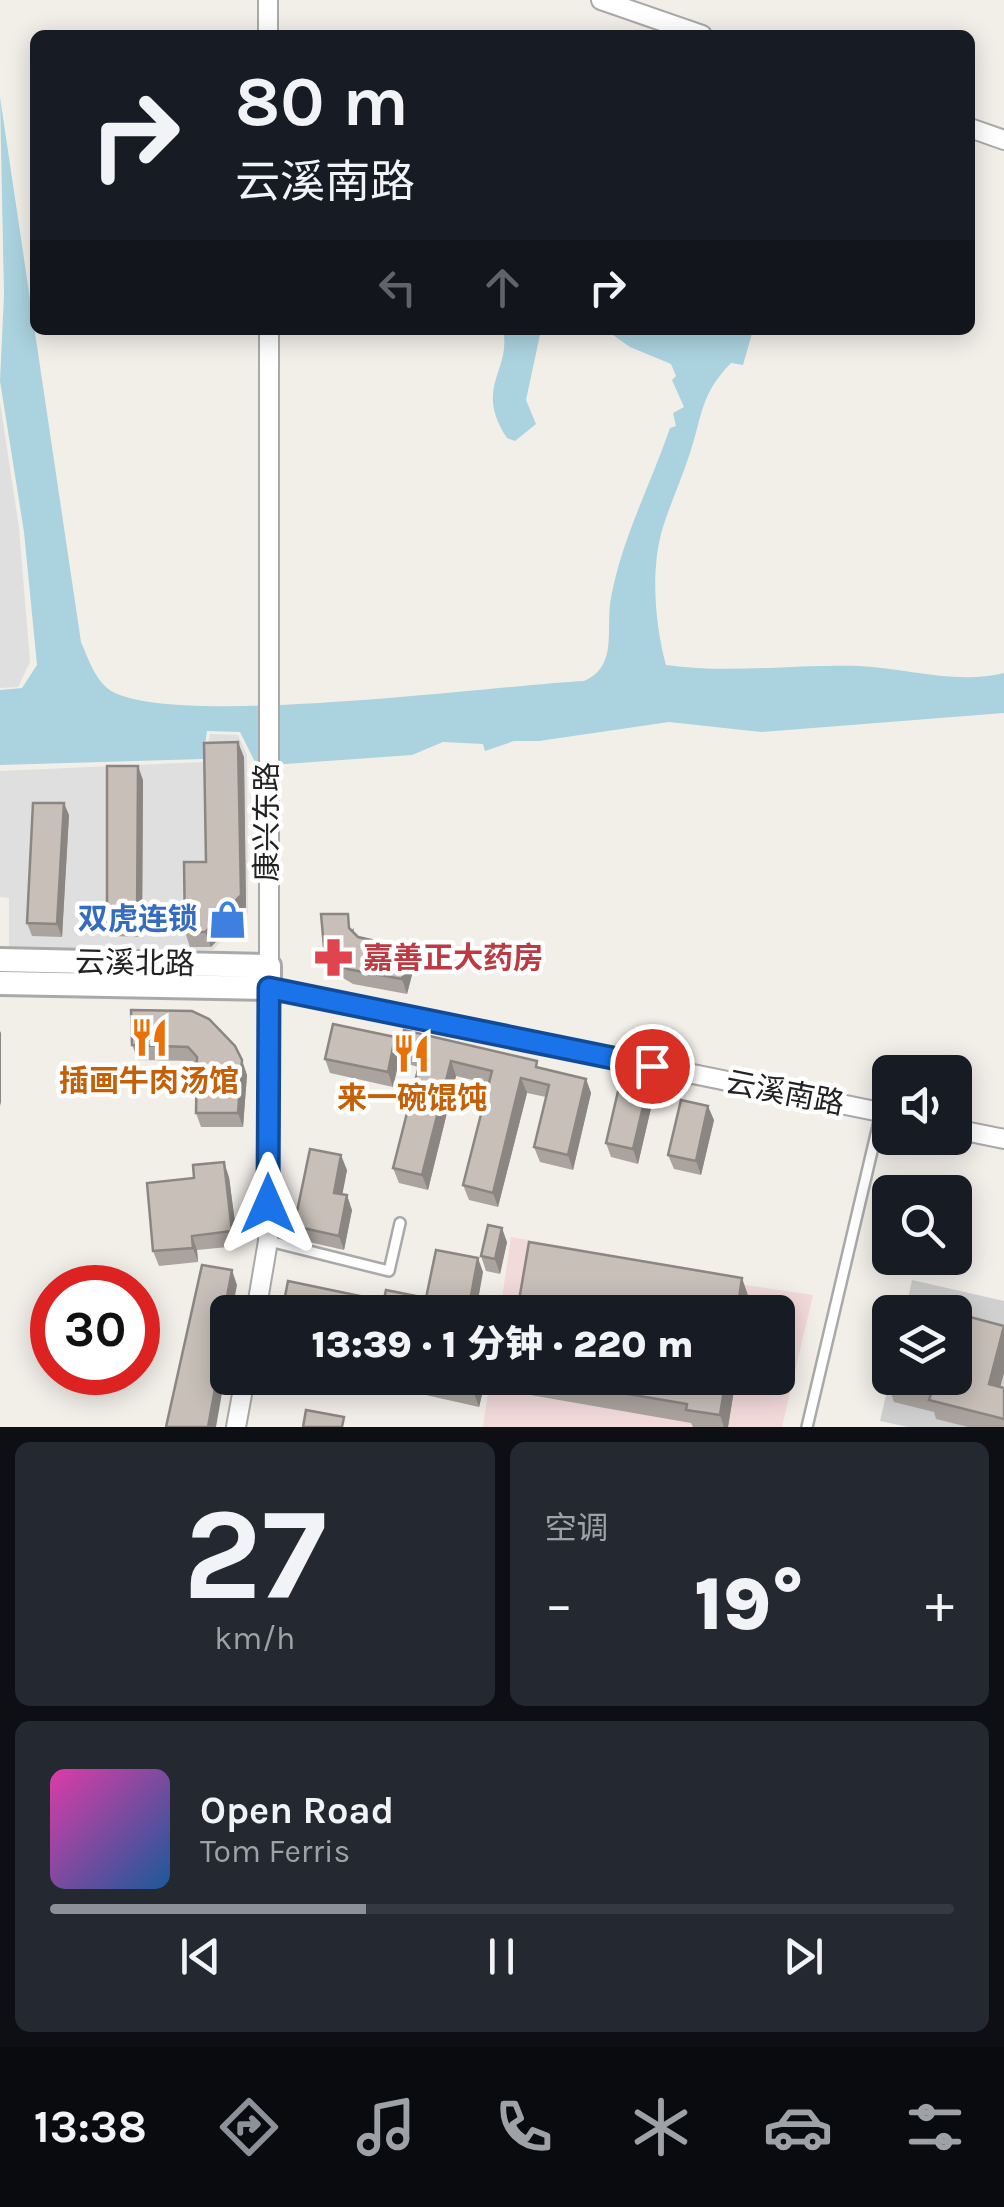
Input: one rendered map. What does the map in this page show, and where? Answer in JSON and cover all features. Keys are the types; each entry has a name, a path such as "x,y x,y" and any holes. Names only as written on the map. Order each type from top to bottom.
{"street":[{"path":"268,0 268,30"},
{"path":"601,0 688,30"},
{"path":"975,130 1004,140"},
{"name":"康兴东路","path":"259,1295 268,1241 269,335"},
{"name":"云溪北路","path":"0,960 269,977"},
{"name":"云溪北路","path":"0,983 269,977"},
{"name":"云溪南路","path":"269,977 872,1111"},
{"path":"972,1132 1004,1139"},
{"path":"236,1427 241,1395"}],"lane":[{"path":"807,1427 876,1155"},
{"path":"268,1241 389,1271 400,1224"}],"shaded area":[{"path":"0,402 19,528 30,662 18,687 0,688"},
{"path":"210,734 238,735 247,755 248,913 213,950 9,947 9,898 0,897 0,771 204,762"},
{"path":"511,1237 580,1249 578,1260 813,1295 795,1372 795,1295 502,1295"},
{"path":"912,1280 1004,1301 1004,1427 908,1427 880,1421 886,1395 972,1395 972,1295 909,1295"},
{"path":"488,1395 790,1395 782,1427 483,1427"}],"water":[{"path":"0,97 30,299 30,335 35,335 81,642 95,673 107,688 139,700 192,706 259,706 584,681 595,674 606,656 611,598 622,554 670,428 676,426 673,413 684,407 672,380 676,376 671,364 630,347 613,335 752,335 743,365 731,363 708,395 663,527 656,561 656,597 666,665 714,669 859,666 968,677 1004,673 1004,713 761,732 669,722 539,741 514,741 485,751 483,744 443,742 412,755 257,766 240,732 207,731 203,759 0,765 0,690 22,688 37,665 24,532 0,381 4,295"},
{"path":"503,335 540,335 526,400 536,424 515,441 507,438 493,405"}],"building":[{"path":"238,742 241,895 205,932 185,932 184,862 206,862 204,743"},
{"path":"107,766 138,766 137,923 107,923"},
{"path":"33,803 64,803 57,924 27,923"},
{"path":"321,914 348,914 349,928 358,937 410,949 402,979 347,969 333,961 324,947"},
{"path":"131,1010 192,1011 209,1019 235,1046 242,1060 238,1113 196,1113 197,1057 188,1047 132,1045"},
{"path":"333,1024 395,1037 388,1072 325,1059"},
{"path":"404,1030 537,1061 536,1067 586,1079 568,1155 534,1147 549,1085 521,1078 493,1193 463,1185 492,1071 451,1061 422,1175 393,1168 422,1054 400,1049"},
{"path":"619,1087 646,1094 633,1149 606,1143"},
{"path":"681,1100 708,1106 696,1161 668,1155"},
{"path":"310,1149 341,1155 334,1193 347,1195 339,1236 294,1226"},
{"path":"224,1162 232,1231 192,1236 193,1248 153,1251 147,1183 194,1178 193,1165"},
{"path":"488,1225 502,1228 495,1259 481,1256"},
{"path":"529,1242 742,1278 740,1295 520,1295"},
{"path":"436,1250 478,1258 471,1295 427,1295"},
{"path":"202,1265 232,1270 227,1295 210,1295 210,1395 214,1395 208,1427 166,1427"},
{"path":"288,1281 355,1295 285,1295"},
{"path":"386,1290 411,1295 385,1295"},
{"path":"972,1318 1004,1326 989,1384 1004,1388 1004,1419 929,1400 931,1395 972,1395"},
{"path":"634,1395 723,1395 720,1415 686,1410 687,1404"},
{"path":"306,1410 344,1417 342,1427 303,1427"}],"place":[{"name":"双虎连锁","path":"228,919"},
{"name":"嘉善正大药房","path":"333,958"},
{"name":"插画牛肉汤馆","path":"149,1037"},
{"name":"来一碗馄饨","path":"412,1054"}],"route":[{"path":"268,1204 269,988 652,1066"}]}
